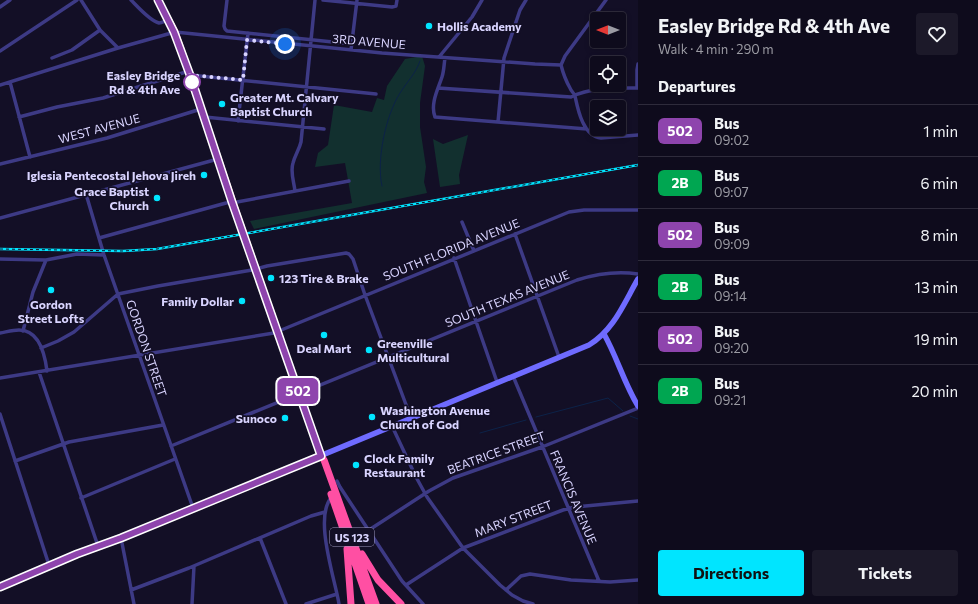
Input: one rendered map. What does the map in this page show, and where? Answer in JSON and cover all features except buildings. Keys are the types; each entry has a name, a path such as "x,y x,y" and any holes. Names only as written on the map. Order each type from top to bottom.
{"highway":[{"name":"US 123","path":"158,0 174,32 189,73 232,202 321,456 324,460 342,526 369,604"},
{"name":"US 123","path":"333,494 345,517 376,604"},
{"path":"345,517 371,570 384,587 401,604"},
{"path":"342,526 348,554 352,604"}],"main road":[{"path":"0,585 121,538 589,345 604,334 615,320 638,279"},
{"path":"604,334 617,358 629,390 638,407"}],"street":[{"path":"0,7 10,0"},
{"path":"0,51 77,0"},
{"path":"81,0 100,30 118,48"},
{"path":"131,0 157,22 162,23 168,20"},
{"name":"3RD AVENUE","path":"227,0 225,29 228,31 352,44"},
{"path":"295,191 292,168 299,151 315,0"},
{"path":"323,0 357,2 392,7 396,6 398,0"},
{"path":"439,57 472,18 482,0"},
{"path":"498,122 503,62 520,10 526,0"},
{"path":"606,0 565,56 561,65 568,85 574,96 576,106 591,135 595,138 638,135"},
{"path":"351,50 357,2"},
{"path":"52,58 72,50 100,30"},
{"path":"0,85 174,32"},
{"name":"3RD AVENUE","path":"174,32 351,50 445,58 561,65"},
{"path":"238,121 248,33"},
{"path":"445,58 443,75 436,94 433,113 435,117 587,129"},
{"path":"438,88 566,97 601,90 637,88 636,70 638,64"},
{"path":"19,117 57,107 103,98 189,73 376,94"},
{"path":"10,82 30,157"},
{"name":"WEST AVENUE","path":"0,164 107,138 201,109"},
{"path":"204,117 324,129"},
{"path":"0,218 218,159"},
{"path":"99,238 232,202 349,181"},
{"name":"GORDON STREET","path":"86,194 104,255 193,508"},
{"name":"SOUTH FLORIDA AVENUE","path":"0,378 139,356 277,331 569,212 593,210 638,210"},
{"path":"462,222 474,250"},
{"path":"515,234 559,357"},
{"path":"0,259 46,260 77,254 104,255"},
{"path":"42,348 74,332 118,294 338,254 348,254 353,259 411,418"},
{"path":"454,258 498,382"},
{"path":"23,331 33,292 46,260"},
{"name":"SOUTH TEXAS AVENUE","path":"171,446 537,296 591,276 617,273 638,274"},
{"path":"0,333 23,331 34,337 42,348 48,371"},
{"path":"39,372 98,546"},
{"name":"FRANCIS AVENUE","path":"513,376 599,581"},
{"name":"BEATRICE STREET","path":"369,530 425,493 460,474 542,447 638,407"},
{"path":"0,414 49,566"},
{"path":"15,460 75,441 163,425"},
{"path":"392,426 425,493 463,548 506,590 523,601 533,604"},
{"path":"81,498 175,459"},
{"path":"337,481 406,586 423,604"},
{"path":"333,494 328,501 325,512 324,531 339,604"},
{"name":"MARY STREET","path":"406,586 463,548 568,508 638,501"},
{"path":"131,590 194,566 311,516 325,512"},
{"path":"121,538 134,604"},
{"path":"260,538 286,604"},
{"path":"192,604 194,566"},
{"path":"506,590 521,576 530,574 571,580 638,580"},
{"path":"306,604 337,594"}],"green space":[{"path":"422,56 425,66 420,103 420,127 426,167 424,182 427,193 254,229 250,221 352,203 345,163 315,167 318,153 328,145 334,105 372,112 377,98 384,100 387,86 405,59"},
{"path":"468,135 459,175 460,184 440,187 433,139 443,144"}],"waterway":[{"path":"382,186 380,175 381,151 390,113 400,93 414,73 420,61"},
{"path":"536,417 608,398 623,411"},
{"path":"630,416 638,419"},
{"path":"480,433 526,420"}],"railway":[{"path":"0,249 123,251 157,249 638,165"}],"bus line":[{"name":"502","path":"0,587 91,548 121,538 321,456 232,202 190,75 174,32 158,0"}],"place":[{"name":"Hollis Academy","path":"429,26"},
{"name":"Easley Bridge Rd & 4th Ave","path":"192,82"},
{"name":"Greater Mt. Calvary Baptist Church","path":"222,104"},
{"name":"Iglesia Pentecostal Jehova Jireh","path":"204,175"},
{"name":"Grace Baptist Church","path":"157,198"},
{"name":"123 Tire & Brake","path":"271,278"},
{"name":"Gordon Street Lofts","path":"51,290"},
{"name":"Family Dollar","path":"242,301"},
{"name":"Deal Mart","path":"324,335"},
{"name":"Greenville Multicultural","path":"369,350"},
{"name":"Washington Avenue Church of God","path":"372,417"},
{"name":"Sunoco","path":"285,418"},
{"name":"Clock Family Restaurant","path":"356,465"}],"route":[{"path":"192,82 190,75 243,80 247,40 285,44"}]}
